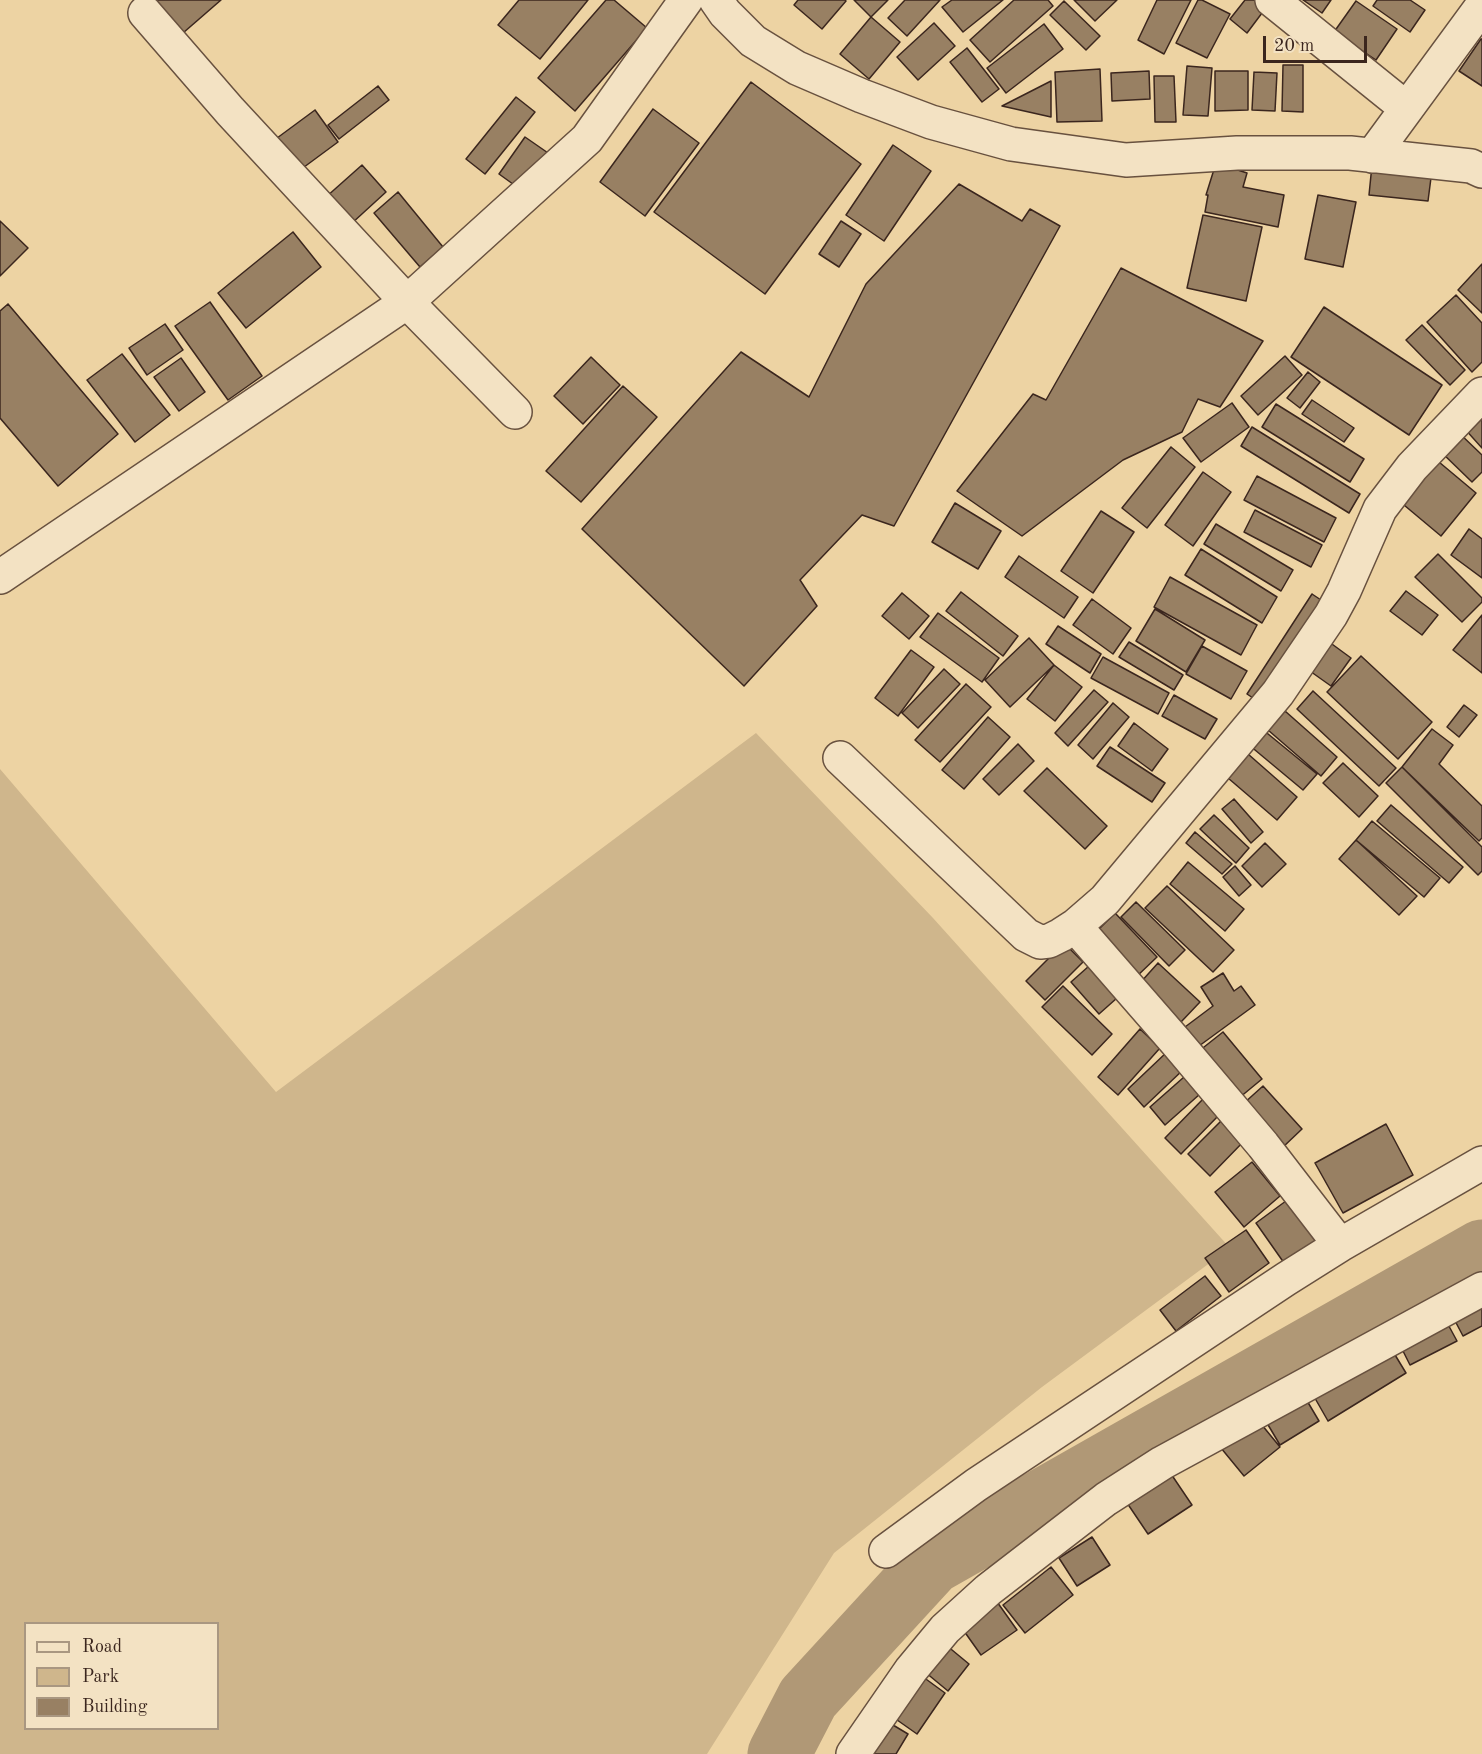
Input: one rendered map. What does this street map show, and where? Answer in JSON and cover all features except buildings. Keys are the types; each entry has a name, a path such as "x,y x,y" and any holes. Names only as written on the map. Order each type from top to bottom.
{"street":[{"path":"0,577 407,302 587,139 686,0"},
{"path":"716,0 725,13 753,41 797,68 931,122 1011,144 1126,160 1237,153 1350,153 1471,166 1482,171"},
{"path":"1272,0 1406,108"},
{"path":"1372,156 1482,6"},
{"path":"145,13 230,111 407,302 515,412"},
{"path":"840,758 1026,934 1040,942 1049,941 1075,926 1105,900 1278,693 1331,615 1380,509 1412,467 1482,394"},
{"path":"1075,926 1256,1136 1340,1245"},
{"path":"886,1551 976,1485 1340,1245 1482,1163"},
{"path":"853,1754 911,1670 945,1629 988,1590 1106,1499 1162,1463 1482,1289"}],"green space":[{"path":"756,733 933,918 1230,1248 1042,1387 834,1553 707,1754 0,1754 0,769 276,1092"}],"waterway":[{"path":"779,1754 808,1698 932,1563 1482,1251"}]}
